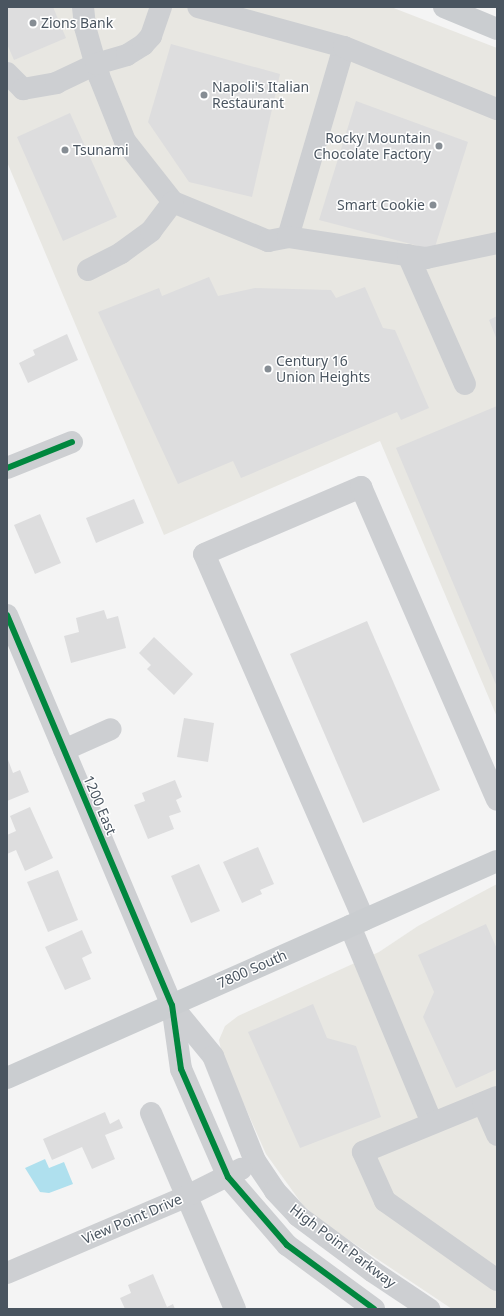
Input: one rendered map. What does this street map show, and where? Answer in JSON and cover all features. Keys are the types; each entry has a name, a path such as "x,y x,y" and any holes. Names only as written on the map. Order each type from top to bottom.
{"main road":[{"path":"444,7 497,29"},
{"name":"7800 South","path":"7,1078 497,861"}],"street":[{"path":"83,7 85,27 96,64 125,141 173,202 268,241 288,237 426,258 497,243"},
{"path":"7,73 23,89 56,82 96,64 126,55 143,45 151,36 161,7"},
{"path":"198,7 344,47 497,109"},
{"path":"288,237 344,47"},
{"path":"88,270 121,253 151,231 173,202"},
{"path":"408,255 465,384"},
{"path":"7,468 72,442"},
{"path":"432,1123 357,923 204,554 361,487 497,800"},
{"name":"1200 East","path":"7,614 172,1005"},
{"path":"64,750 111,729"},
{"name":"High Point Parkway","path":"172,1005 212,1056 255,1161 275,1191 298,1216 429,1309"},
{"name":"High Point Parkway","path":"172,1005 181,1069 228,1177 287,1245 374,1309"},
{"path":"497,1135 490,1100 363,1152 385,1201 497,1280"},
{"path":"151,1113 185,1197 235,1309"},
{"name":"View Point Drive","path":"7,1273 185,1197 228,1177 255,1161"}],"shaded area":[{"path":"7,7 391,7 497,48 497,717 380,441 164,535 7,162"},
{"path":"497,884 497,1309 452,1309 322,1222 302,1204 266,1154 222,1055 219,1040 225,1026 238,1016 379,952 418,926"}],"water":[{"path":"45,1159 49,1168 64,1162 73,1184 49,1193 40,1192 25,1168"}],"building":[{"name":"Zions Bank","path":"7,7 53,7 66,38 14,60 7,44"},
{"path":"171,44 280,74 252,197 189,182 148,122"},
{"path":"356,101 468,142 434,250 319,220"},
{"path":"70,113 117,217 63,241 17,137"},
{"name":"Century 16 Union Heights","path":"209,277 218,296 255,288 331,290 336,298 365,287 383,328 395,330 429,408 401,420 397,412 241,478 233,461 178,484 98,312 159,288 162,296"},
{"path":"497,316 497,340 489,320"},
{"path":"67,334 78,360 28,383 19,363 35,355 33,350"},
{"path":"497,406 497,687 396,448"},
{"path":"134,499 144,523 96,543 86,518"},
{"path":"40,514 61,563 35,574 14,525"},
{"path":"104,610 107,619 118,616 126,648 71,663 64,636 79,632 76,618"},
{"path":"367,621 440,790 363,823 290,654"},
{"path":"154,637 193,674 174,695 147,669 151,665 139,653"},
{"path":"184,718 214,723 208,762 177,757"},
{"path":"7,757 13,773 20,770 29,792 7,801"},
{"path":"175,780 182,797 176,800 181,812 169,816 174,829 148,839 134,805 145,801 142,793"},
{"path":"30,807 53,858 25,871 16,850 7,854 7,835 16,831 10,816"},
{"path":"258,847 274,884 260,890 262,894 242,903 223,862"},
{"path":"199,864 220,911 191,923 171,876"},
{"path":"58,870 78,920 48,932 27,882"},
{"path":"486,924 497,949 497,1069 456,1088 423,1017 434,992 418,955"},
{"path":"82,930 92,953 82,958 91,979 65,990 45,947"},
{"path":"313,1004 327,1038 356,1046 381,1117 300,1148 248,1032"},
{"path":"105,1112 110,1124 119,1119 123,1128 105,1135 115,1159 92,1169 82,1147 52,1160 43,1139"},
{"path":"153,1274 167,1307 173,1304 175,1309 125,1309 120,1298 131,1293 128,1285"}],"cycle path":[{"path":"7,468 72,442"},
{"path":"7,615 172,1005 181,1069 228,1177 287,1245 374,1309"}],"place":[{"name":"Zions Bank","path":"33,23"},
{"name":"Napoli's Italian Restaurant","path":"204,95"},
{"name":"Rocky Mountain Chocolate Factory","path":"439,146"},
{"name":"Tsunami","path":"65,150"},
{"name":"Smart Cookie","path":"433,205"},
{"name":"Century 16 Union Heights","path":"268,369"}]}
